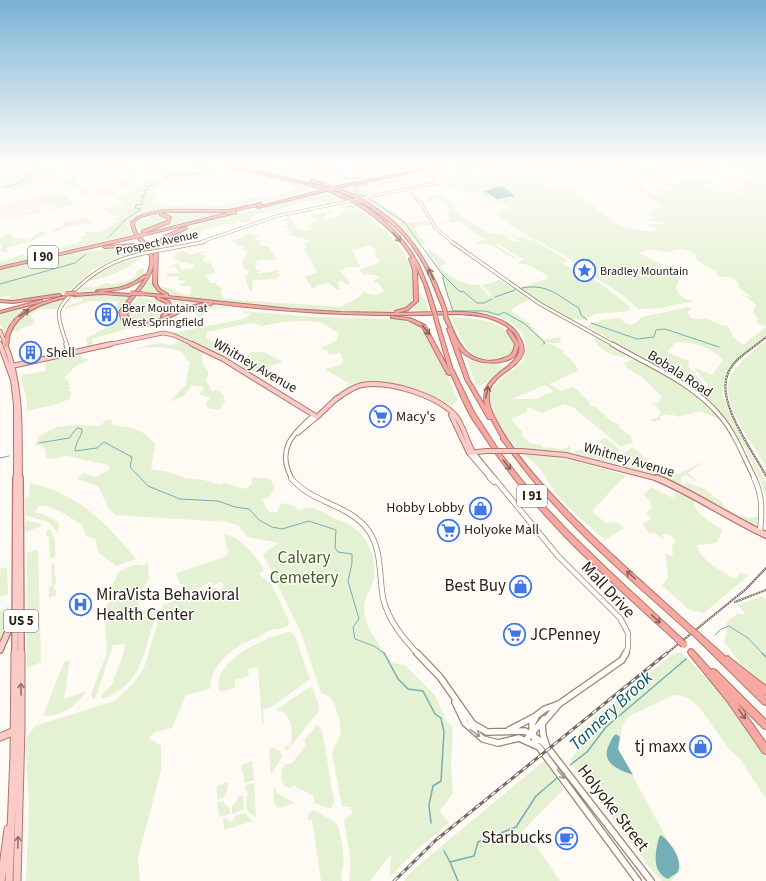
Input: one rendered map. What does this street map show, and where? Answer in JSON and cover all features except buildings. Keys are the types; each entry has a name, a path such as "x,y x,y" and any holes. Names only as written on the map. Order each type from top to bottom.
{"highway":[{"path":"154,254 132,228 132,222 139,217 161,212 230,210 255,205"},
{"name":"I 90","path":"0,268 74,252 257,205"},
{"name":"I 90","path":"145,233 262,205"},
{"path":"176,298 164,294 157,288 155,282 153,269 154,254 159,242 174,232 205,221 265,205"},
{"name":"I 91","path":"360,205 385,224 406,248 422,275 434,311 446,357 463,397 493,446 539,504 580,548 684,645 766,725"},
{"name":"I 91","path":"368,205 392,222 416,248 432,274 459,358 469,383 505,440 534,478 572,520 766,701"},
{"path":"145,233 169,222 170,218 164,215 154,214 141,217 134,222 135,229 154,254"},
{"name":"I 90","path":"0,268 134,236"},
{"path":"74,252 132,245 144,248 154,254"},
{"path":"383,314 407,309 416,301 415,270 406,248"},
{"path":"0,311 69,295 131,286 142,280 153,269"},
{"path":"153,269 126,309 126,316 132,321 142,322 164,316 169,311 170,306 158,298"},
{"path":"153,269 121,312 121,317 126,322 149,324 190,307 214,304"},
{"path":"98,291 299,311 383,314 475,314 498,320 514,332 521,344 520,356 514,364 491,383 486,394 488,408 505,440"},
{"path":"0,301 13,302 59,295 102,293 130,294"},
{"path":"0,311 59,295"},
{"path":"6,346 6,336 10,328 21,315 39,304 69,295"},
{"path":"142,295 158,298 316,314 391,316 462,315 483,318 498,323 509,331 516,342 516,351 508,359 497,361 484,361 470,356 462,348 446,318"},
{"path":"391,316 409,319 424,326 463,397"},
{"path":"695,634 766,691"},
{"path":"691,652 733,702 766,750"}],"main road":[{"name":"US 5","path":"0,331 13,364 19,394 15,615 15,731 9,881"},
{"name":"Whitney Avenue","path":"7,366 100,345 166,333 235,365 316,416"},
{"name":"US 5","path":"0,344 13,380 18,445 21,753 17,881"},
{"path":"316,416 337,398 355,387 376,385 395,387 438,402 450,411 471,453"},
{"name":"Whitney Avenue","path":"471,453 486,451 522,451 566,455 652,476 683,489 766,535"},
{"path":"0,650 9,633 15,615"},
{"path":"0,737 15,731"},
{"path":"1,881 12,795"}],"street":[{"name":"Prospect Avenue","path":"69,353 59,318 59,310 62,304 86,277 98,269 116,260 144,253 204,242 277,216 331,205"},
{"name":"Bobala Road","path":"422,205 432,223 443,235 517,288 552,311 684,385 710,405 721,417 732,433 759,488 763,508 760,532"},
{"name":"Holyoke Street","path":"316,416 291,439 286,448 284,461 290,478 301,489 353,517 367,530 377,549 382,594 392,621 404,640 439,676 470,722 481,730 497,733 524,731 534,736 548,747 651,881"},
{"name":"Mall Drive","path":"471,453 481,469 499,486 558,556 620,618 628,633 628,648 622,660 559,704 551,705 538,715 508,731"},
{"name":"Holyoke Street","path":"455,701 457,709 466,726 481,737 497,743 517,738 526,740 536,745 543,751 638,881"},
{"name":"Mall Drive","path":"534,736 540,722 556,711 559,704"},
{"path":"536,745 532,725 538,715"},
{"path":"545,718 542,730 548,747"},
{"path":"526,740 534,736"}],"shaded area":[{"path":"0,205 40,205 36,213 0,220"}],"green space":[{"path":"38,205 42,205 40,209 42,212 0,221 31,212"},
{"path":"56,205 70,205 49,211"},
{"path":"121,205 194,207 247,205 231,209 150,212 134,218 126,225 133,234 0,266 0,262 24,254 25,256 77,243 83,240 79,237 85,235 85,231 98,232 107,229 117,220 110,220 120,217 113,215 103,209 103,207 109,209"},
{"path":"272,205 290,205 284,207 285,209 254,215 248,222 223,224 189,235 174,247 159,249 161,243 167,237 199,224"},
{"path":"341,205 358,206 357,208 387,232 402,250 412,273 414,292 410,303 401,310 374,313 259,306 180,297 166,293 161,287 188,295 191,293 191,286 180,286 180,284 187,282 186,281 178,280 178,276 167,277 167,273 179,273 176,267 168,268 177,263 182,270 192,268 195,265 178,261 174,257 177,252 185,251 190,255 203,251 200,254 207,256 203,259 203,262 210,263 216,273 206,275 210,283 215,283 222,289 220,292 225,299 340,307 358,298 364,291 371,295 377,295 384,291 379,284 373,281 379,278 378,276 367,274 363,275 360,270 380,262 375,255 376,250 369,246 352,250 360,267 347,267 340,271 349,281 349,285 341,281 337,283 340,289 337,290 329,283 316,285 316,288 312,288 305,277 316,273 317,271 304,248 307,248 304,244 310,242 305,239 288,235 290,232 287,230 288,228 282,227 288,225 281,220 287,219 286,216 289,216 298,229 313,230 310,224 318,222 310,215 328,212 327,208 334,211 323,216 326,219 332,218 341,214 347,208 342,207"},
{"path":"375,205 383,205 396,212 396,215 407,223 428,221 431,224 430,226 418,225 419,227 414,228 426,245 421,246 381,209"},
{"path":"446,205 454,205 457,207 453,208 453,210 490,233 503,235 511,238 508,240 523,243 506,231 518,237 524,237 537,245 530,238 566,259 567,261 563,263 569,267 596,280 629,306 631,311 595,314 579,320 572,319 553,310 519,288 547,279 547,275 528,265 518,263 523,259 498,244 496,245 518,259 507,255 488,244 475,245 474,244 485,239 461,222 436,224 449,222 449,216 445,212 450,210"},
{"path":"505,205 592,205 598,207 596,210 612,219 609,220 614,223 631,229 656,231 656,228 645,224 663,224 666,222 648,220 647,219 659,219 648,215 650,214 637,206 650,212 663,206 662,205 766,205 766,327 756,322 758,319 753,313 756,305 745,296 751,297 737,286 739,284 734,278 717,276 716,270 705,266 696,259 696,255 690,251 679,249 669,253 651,249 639,253 665,266 674,268 673,270 679,280 676,287 680,295 694,301 660,308 638,309 623,295 584,270 584,267 573,263 572,260 511,226 496,213 511,208"},
{"path":"228,211 151,231 167,225 171,218 164,214 149,214"},
{"path":"150,215 164,216 168,219 167,222 142,231 139,227 136,227 139,220"},
{"path":"86,217 93,223 71,226 59,231 50,231 64,226 62,223"},
{"path":"43,231 47,233 32,241 6,248 8,250 6,253 0,250 2,246 0,243 0,237 10,233 14,238 31,239 35,234"},
{"path":"246,233 261,237 254,239 262,241 258,245 269,247 277,260 259,260 255,263 256,270 264,270 257,272 258,274 278,270 279,271 276,273 280,275 277,279 253,280 252,291 249,290 245,276 249,271 245,270 243,266 243,259 246,257 247,251 243,249 245,247 237,246 231,240 241,238"},
{"path":"138,246 144,252 113,260 93,269 67,293 11,300 9,299 11,296 0,297 0,270 77,253"},
{"path":"429,249 448,264 441,266 442,269 450,276 464,283 479,285 490,297 492,296 482,285 500,280 525,297 528,300 513,308 512,312 528,322 544,340 560,337 561,343 548,343 565,351 562,352 573,362 578,371 549,384 561,391 573,387 583,395 581,396 590,402 589,405 597,408 611,421 619,424 619,427 632,437 633,442 621,447 574,408 565,404 542,413 530,407 526,409 527,412 511,419 523,433 521,434 530,443 542,445 542,447 562,449 568,447 570,444 571,452 516,448 495,416 490,402 490,396 494,386 521,363 526,352 526,341 517,327 497,317 489,314 466,311 450,312 448,309 451,307 441,276 443,274 428,252","holes":["545,385 554,392 545,394 537,399 512,399"]},
{"path":"145,255 133,264 117,272 101,278 86,281 105,267"},
{"path":"144,268 143,276 128,285 112,289 78,291 82,287 98,287 106,283 117,284 125,282 135,277 137,270"},
{"path":"154,277 155,287 164,295 141,293 151,278"},
{"path":"419,293 425,299 428,311 412,310 419,300"},
{"path":"92,295 130,297 117,313 122,323 129,325 136,326 150,324 177,315 178,317 156,326 126,329 92,339 93,345 86,347 87,343 85,339 106,328 104,325 119,301 90,301 64,310 66,306 82,301 82,299 72,299 72,297"},
{"path":"138,297 164,302 169,308 161,316 149,321 143,322 131,319 127,315 127,311"},
{"path":"63,298 57,308 41,309 34,312 30,316 34,320 34,324 20,329 18,332 13,331 19,318 25,313 33,308"},
{"path":"50,300 25,312 5,333 0,324 0,313"},
{"path":"168,300 203,304 184,308 167,317 172,308"},
{"path":"208,306 233,308 203,309 204,314 199,318 198,315 191,311"},
{"path":"688,307 691,309 688,312 690,317 695,319 707,319 721,325 728,326 734,338 743,345 766,327 766,335 730,366 725,377 722,393 729,413 766,482 766,498 754,466 736,433 718,410 701,395 707,390 708,385 693,367 712,375 723,360 720,357 706,348 690,343 676,342 667,352 689,361 688,366 703,383 701,387 696,389 682,379 586,326 602,320 620,318 626,324 633,324 642,317"},
{"path":"243,311 318,317 396,319 416,324 425,332 443,366 458,400 451,406 437,398 396,385 375,381 350,384 325,369 340,365 344,361 340,353 329,355 327,350 320,349 337,340 338,333 323,323 306,321 283,322 262,326 251,323 207,332 206,338 226,349 235,351 237,356 232,360 172,333 243,319 250,315 249,313 244,314"},
{"path":"451,317 482,320 503,328 510,335 513,343 511,354 498,358 487,359 472,353 466,346"},
{"path":"596,337 625,354 625,357 611,354 603,350 594,339"},
{"path":"766,340 766,467 739,422 729,397 728,385 731,375 738,365"},
{"path":"181,341 202,350 203,365 209,373 206,380 212,391 218,390 224,396 225,402 219,410 208,408 205,404 210,398 199,394 204,390 203,387 192,385 184,396 168,402 186,385 190,361 187,361 183,353 177,350 165,348 152,347 134,349 159,343 173,345"},
{"path":"80,352 82,357 88,360 76,366 64,378 68,380 70,389 66,391 71,391 70,399 57,404 27,411 21,375 45,371 46,361"},
{"path":"251,352 264,352 283,362 253,372 242,367 243,359"},
{"path":"633,359 680,385 702,401 721,420 700,411 677,417 673,411 675,416 666,414 659,417 661,420 652,422 651,419 657,418 661,413 655,404 650,402 655,403 661,400 659,398 662,397 643,378 627,368 624,363"},
{"path":"467,360 499,365 506,368 481,386 476,385"},
{"name":"Calvary Cemetery","path":"106,420 112,420 111,425 141,431 155,444 151,469 169,472 185,478 204,480 221,485 225,483 245,489 251,485 253,477 270,479 275,487 269,497 262,500 269,512 277,512 281,503 295,506 298,511 307,508 316,509 351,526 359,532 367,543 374,564 374,578 364,603 365,615 370,630 393,663 405,665 435,695 446,721 453,727 451,764 453,793 440,811 449,823 414,852 390,877 391,854 370,881 349,881 350,859 344,823 345,818 352,814 351,807 342,806 332,753 341,733 340,722 334,702 329,696 321,693 301,633 263,554 279,543 247,537 238,525 227,522 116,515 109,509 98,486 78,479 83,473 97,477 109,470 109,465 66,456 53,459 46,458 46,451 42,445 35,446 39,436 57,427 73,425 100,426"},
{"path":"606,438 619,449 613,463 575,454 575,451 577,450 594,451 595,453 601,455 601,453 605,455 610,453 610,450 598,441"},
{"path":"633,447 658,470 678,474 731,448 703,462 688,473 696,480 694,481 686,475 682,476 681,486 652,474 624,467 620,462 621,455"},
{"path":"521,454 552,455 626,475 593,510 594,513 606,523 617,522 624,528 605,540 557,495 534,462"},
{"path":"686,482 705,489 724,504 724,507 737,514 745,517 759,516 757,524 752,525 684,486"},
{"path":"30,483 63,494 90,511 113,533 136,559 116,566 99,553 95,539 86,536 82,525 73,519 70,519 69,516 48,506 38,506 35,512 46,515 58,522 59,533 48,522 25,515 25,499 29,496"},
{"path":"651,487 673,498 675,492 694,499 696,509 708,521 723,530 716,543 697,545 702,556 712,565 736,579 741,572 748,576 704,613 689,610 662,585 668,578 665,553 673,557 672,547 676,539 667,534 662,535 664,539 652,532 650,534 642,524 651,519 646,513 652,508 650,502 644,494"},
{"path":"26,520 44,525 26,532 24,530"},
{"path":"50,529 55,542 55,557 50,559 49,537 46,536 46,531"},
{"path":"225,534 237,539 248,548 257,559 264,570 259,574 271,584 289,621 289,625 280,629 269,631 233,650 215,670 210,689 186,695 172,728 155,732 149,738 161,746 161,770 138,858 140,881 26,881 29,807 26,745 27,737 35,726 114,701 127,690 139,676 145,665 163,605 216,587 217,590 224,587 222,582 213,585 212,582 210,582 197,590 187,593 184,584 180,584 176,573 227,556 228,550"},
{"path":"38,549 41,662 27,668 27,553"},
{"path":"54,563 56,583 53,587 56,590 56,595 49,598 49,586 52,585 51,564"},
{"path":"148,563 149,579 140,593 138,607 141,611 155,609 157,612 145,652 135,674 127,684 117,692 103,699 101,695 112,684 123,655 125,644 113,645 96,697 93,700 91,694 106,655 107,645 103,610 108,603 107,589 115,581 117,573 133,565 143,566"},
{"path":"7,567 8,594 0,597 0,569"},
{"path":"762,596 766,599 766,686 740,663 728,646 724,643 727,629 726,623 738,613 746,615 738,605"},
{"path":"9,606 5,631 0,641 0,611"},
{"path":"289,632 293,633 296,639 310,679 270,708 263,709 264,722 262,724 258,667 248,669 249,676 235,680 235,688 220,692 219,681 223,671 231,661 242,652 267,639"},
{"path":"681,652 709,681 739,717 766,758 766,799 740,759 729,749 699,707 687,697 674,695 629,716 623,724 618,749 682,868 671,881 662,881 654,873 570,760 581,746 586,744 580,739 580,730 673,654"},
{"path":"70,660 64,699 86,691 79,701 68,709 55,715 43,716 64,662"},
{"path":"310,687 313,688 319,707 318,712 286,752 284,746 290,746 292,736 290,721 284,713 280,710 278,712 277,709"},
{"path":"317,725 322,730 334,802 332,807 329,809 315,803 313,796 293,785 291,788 286,787 282,782 282,773 285,764 291,764 306,745 304,740"},
{"path":"272,747 280,751 282,757 271,775 269,751"},
{"path":"252,761 254,780 245,783 241,765"},
{"path":"544,761 564,789 521,833 527,836 534,847 537,847 560,881 404,881 410,873 445,843"},
{"path":"228,782 228,789 223,798 217,800 217,786"},
{"path":"254,783 256,817 247,810 246,797 249,792 245,789 245,785"},
{"path":"273,787 277,793 295,803 278,808 274,803"},
{"path":"243,795 244,809 232,814 232,806 238,797"},
{"path":"223,801 226,806 229,807 230,814 219,817 217,803"},
{"path":"314,810 335,822 338,826 342,843 342,881 321,881 312,819 308,820 309,812"},
{"path":"245,813 253,821 224,830 223,819 227,818 229,821 232,821 235,816"}],"water":[{"path":"616,734 620,737 618,749 633,775 612,765 607,757 609,745"},
{"path":"661,835 669,842 679,862 678,872 668,879 662,875 656,865 657,848 659,837"}],"waterway":[{"path":"109,237 125,220 141,209 135,208 136,205"},
{"path":"379,205 404,222 443,275"},
{"path":"0,284 75,263 86,254"},
{"path":"443,275 459,291 464,292 477,303 484,303 492,299"},
{"path":"443,275 445,288 453,311 485,311 499,315 504,312 525,324 545,343 543,344"},
{"path":"522,288 539,287 559,295 579,308 581,315 587,320"},
{"path":"495,297 515,290"},
{"path":"591,323 637,339 654,337 656,330 665,329 719,347"},
{"name":"Tannery Brook","path":"39,443 69,438 77,428 82,429 75,451 97,448 104,442 132,457 130,467 148,486 180,499 218,501 235,507 249,509 259,520 272,527 282,529 309,521 336,530 335,548 338,552 352,554 352,563 348,581 359,619 353,627 355,639 374,646 384,653"},
{"name":"Tannery Brook","path":"0,458 9,456"},
{"name":"Tannery Brook","path":"715,635 721,629 729,626 748,638 763,654"},
{"name":"Tannery Brook","path":"384,653 398,679 408,689 423,691 435,714 441,718 444,732 441,781 433,786 429,805 431,823"},
{"name":"Tannery Brook","path":"763,654 766,657"},
{"name":"Tannery Brook","path":"570,765 587,752 606,727 686,659"},
{"name":"Tannery Brook","path":"450,862 474,856 478,842 516,827 536,796 557,778"},
{"name":"Tannery Brook","path":"444,851 450,862"},
{"path":"450,862 458,881"}],"railway":[{"path":"766,337 735,362 728,373 725,385 731,412 737,426 766,476"},
{"path":"666,654 746,589 766,568"},
{"path":"735,602 766,590"},
{"path":"394,881 436,840 667,653"}],"place":[{"name":"Bradley Mountain","path":"584,271"},
{"name":"Bear Mountain at West Springfield","path":"107,315"},
{"name":"Shell","path":"30,353"},
{"name":"Macy's","path":"381,417"},
{"name":"Hobby Lobby","path":"480,508"},
{"name":"Holyoke Mall","path":"448,530"},
{"name":"Best Buy","path":"521,586"},
{"name":"MiraVista Behavioral Health Center","path":"80,605"},
{"name":"JCPenney","path":"515,635"},
{"name":"tj maxx","path":"701,747"},
{"name":"Starbucks","path":"567,838"}]}
